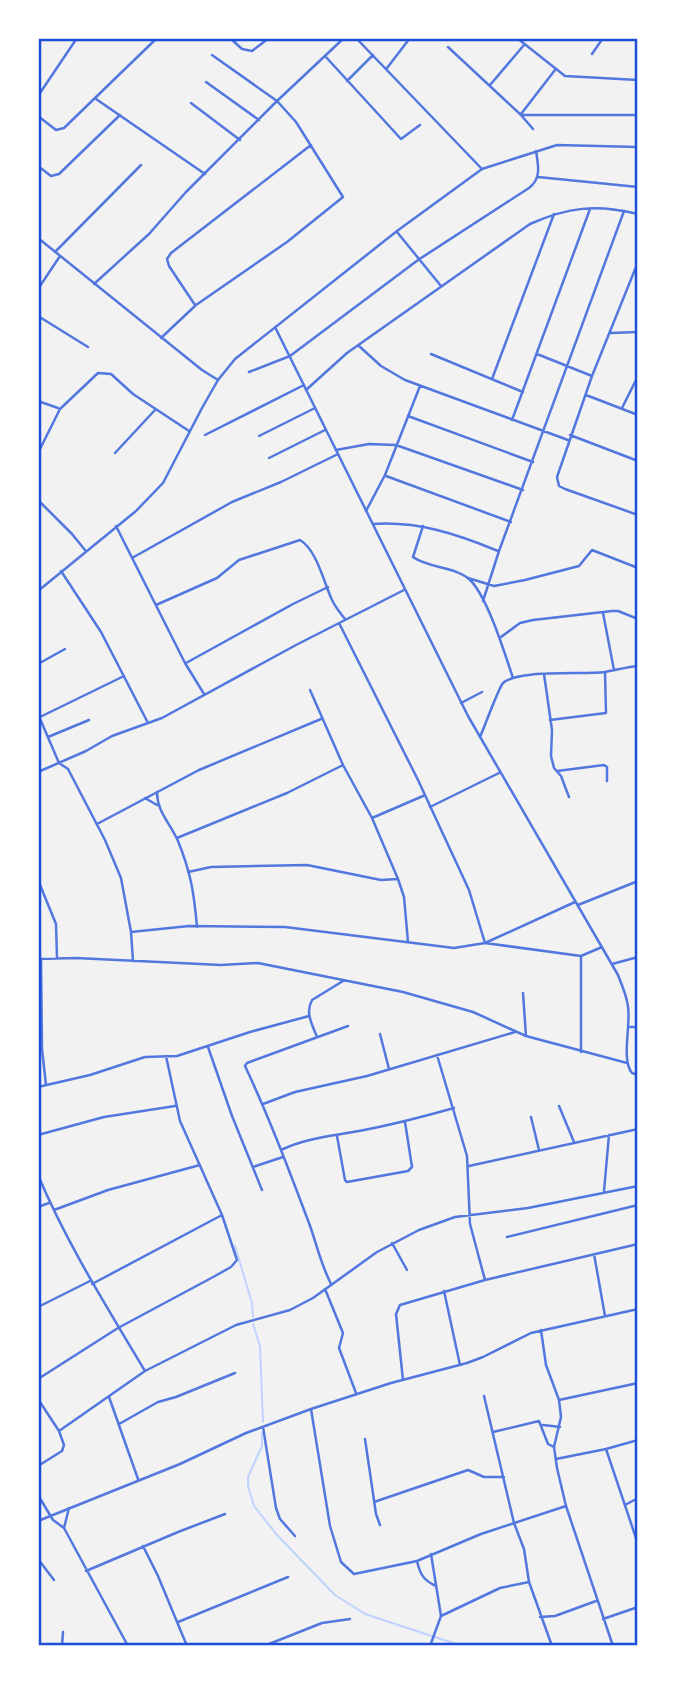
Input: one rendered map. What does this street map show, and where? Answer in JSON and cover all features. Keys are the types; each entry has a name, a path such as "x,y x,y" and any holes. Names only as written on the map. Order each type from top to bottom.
{"street":[{"path":"38,96 77,38"},
{"path":"38,116 56,130 61,130 157,38"},
{"path":"230,38 251,51 269,38"},
{"path":"94,284 149,234 277,101 344,38"},
{"path":"356,38 482,169"},
{"path":"517,38 565,76 638,80"},
{"path":"592,54 603,38"},
{"path":"387,68 410,39"},
{"path":"489,86 524,45"},
{"path":"448,47 533,129"},
{"path":"161,338 196,305 287,242 343,197 296,122 277,101 212,55"},
{"path":"325,55 401,139 420,125"},
{"path":"347,81 373,55"},
{"path":"521,115 555,70"},
{"path":"206,82 259,120"},
{"path":"96,99 205,174"},
{"path":"191,103 240,140"},
{"path":"38,166 51,176 59,174 120,115"},
{"path":"521,115 638,115"},
{"path":"196,305 169,265 167,260 171,253 311,145"},
{"path":"38,591 136,511 163,483 218,380 235,359 397,231 482,169 536,151 566,145 638,148"},
{"path":"249,372 290,356 418,260 536,183 536,151"},
{"path":"55,252 141,165"},
{"path":"538,177 638,187"},
{"path":"512,420 590,208"},
{"path":"306,390 347,353 530,224 554,214 590,208 638,214"},
{"path":"483,601 624,211"},
{"path":"492,379 554,214"},
{"path":"397,231 441,286"},
{"path":"38,238 161,338 218,380"},
{"path":"38,289 60,256"},
{"path":"638,261 592,376 556,477 559,486 638,515"},
{"path":"38,316 88,347"},
{"path":"275,327 461,703 499,773 612,964 626,995 630,1027 627,1063 632,1073 638,1075"},
{"path":"610,332 638,332"},
{"path":"358,346 391,374 568,440"},
{"path":"431,354 523,392"},
{"path":"537,354 592,376"},
{"path":"38,453 60,409 98,373 107,372 155,410 189,431"},
{"path":"622,408 638,376"},
{"path":"205,435 304,385"},
{"path":"366,511 384,475 420,386"},
{"path":"586,394 638,415"},
{"path":"38,401 60,409"},
{"path":"259,436 315,408"},
{"path":"115,453 155,410"},
{"path":"408,416 533,462"},
{"path":"269,458 326,430"},
{"path":"570,435 638,461"},
{"path":"132,558 232,502 281,482 337,452 369,444 396,445 523,490"},
{"path":"384,475 510,522"},
{"path":"38,500 85,550"},
{"path":"373,524 423,526 465,537 499,551"},
{"path":"116,526 204,694"},
{"path":"423,526 413,557 489,584 525,580 579,566 592,550 638,568"},
{"path":"156,605 217,578 239,560 296,540 304,541 307,545 332,600 345,619"},
{"path":"61,571 92,616 148,723"},
{"path":"468,578 483,601 500,638 513,678"},
{"path":"186,663 328,587"},
{"path":"38,772 112,736 174,712 404,590"},
{"path":"500,638 520,623 618,611 638,619"},
{"path":"603,613 614,670"},
{"path":"339,623 469,890 485,943"},
{"path":"38,664 65,649"},
{"path":"480,737 499,688 513,678 605,672 638,666"},
{"path":"550,720 606,713 605,672"},
{"path":"544,674 551,756 569,797"},
{"path":"124,676 39,716 59,763 68,769 121,878 131,932 133,961"},
{"path":"310,690 398,878 404,897 408,943"},
{"path":"461,703 482,692"},
{"path":"97,824 243,750 323,719"},
{"path":"48,737 89,720"},
{"path":"177,838 287,793 344,765"},
{"path":"557,771 604,765 607,767 607,781"},
{"path":"430,807 499,773"},
{"path":"157,792 157,805"},
{"path":"372,818 424,796"},
{"path":"145,798 157,805 177,838 195,898 197,927"},
{"path":"188,872 211,867 307,865 381,880 398,878"},
{"path":"38,880 56,925 57,958"},
{"path":"578,905 638,881"},
{"path":"131,932 197,927 285,927 454,948 485,943 575,901"},
{"path":"485,943 580,956 602,947"},
{"path":"580,956 582,1052"},
{"path":"612,964 638,957"},
{"path":"46,1084 42,1049 40,959 57,958 221,965 258,963 403,992 473,1012 526,1036 627,1063"},
{"path":"317,1037 309,1016 312,1000 343,981"},
{"path":"523,993 526,1036"},
{"path":"38,1087 90,1075 145,1057 177,1056 309,1016"},
{"path":"332,1285 318,1256 308,1221 263,1104 245,1066 348,1026"},
{"path":"630,1027 638,1027"},
{"path":"263,1104 295,1091 389,1069 515,1032"},
{"path":"380,1034 389,1069"},
{"path":"208,1047 262,1190"},
{"path":"437,1055 469,1166 469,1215 485,1280"},
{"path":"38,1379 118,1328 237,1260 222,1215 180,1121 166,1056"},
{"path":"38,1135 104,1117 176,1106"},
{"path":"559,1107 574,1142"},
{"path":"281,1150 320,1136 336,1136 405,1122 454,1108"},
{"path":"531,1117 539,1150"},
{"path":"336,1136 347,1182 408,1171 412,1167 405,1122"},
{"path":"469,1166 638,1129"},
{"path":"604,1191 609,1135"},
{"path":"253,1167 283,1157"},
{"path":"54,1210 108,1190 200,1165"},
{"path":"38,1175 91,1283 145,1371"},
{"path":"59,1431 145,1371 236,1325 290,1310 332,1285 392,1243 441,1221 528,1208 638,1186"},
{"path":"38,1206 50,1203"},
{"path":"507,1237 638,1205"},
{"path":"39,1305 91,1283 222,1215"},
{"path":"392,1243 407,1270"},
{"path":"404,1380 396,1310 406,1301 638,1244"},
{"path":"594,1254 605,1316"},
{"path":"325,1289 344,1335 339,1348 356,1394"},
{"path":"444,1291 460,1364"},
{"path":"38,1521 311,1409 483,1357 518,1338 541,1330 638,1309"},
{"path":"541,1330 545,1365 559,1401 562,1417 554,1447 566,1506 613,1646"},
{"path":"119,1424 158,1402 235,1373"},
{"path":"559,1401 638,1383"},
{"path":"484,1396 514,1522 524,1549 529,1582 552,1646"},
{"path":"108,1397 138,1479"},
{"path":"38,1399 59,1431 64,1445 64,1449 38,1466"},
{"path":"311,1409 330,1526 344,1566 354,1574 417,1561 514,1522 529,1520 566,1506"},
{"path":"493,1432 539,1421 548,1444 554,1447"},
{"path":"541,1425 560,1427"},
{"path":"263,1427 276,1508 280,1519 295,1536"},
{"path":"365,1439 380,1525"},
{"path":"556,1459 638,1440"},
{"path":"606,1449 638,1544"},
{"path":"374,1502 468,1470 484,1477 504,1478"},
{"path":"38,1494 50,1516 64,1528 128,1646"},
{"path":"625,1505 638,1498"},
{"path":"64,1528 69,1508"},
{"path":"86,1571 225,1514"},
{"path":"143,1546 187,1646"},
{"path":"431,1554 441,1616 431,1643"},
{"path":"38,1559 54,1580"},
{"path":"417,1561 419,1573 426,1582 436,1586"},
{"path":"178,1622 288,1577"},
{"path":"441,1616 500,1588 529,1582"},
{"path":"540,1617 555,1616 596,1601"},
{"path":"603,1619 638,1607"},
{"path":"264,1646 322,1623 350,1619"},
{"path":"62,1646 63,1632"}],"waterway":[{"path":"235,1246 252,1303 253,1317"},
{"path":"253,1324 260,1346 263,1422"},
{"path":"262,1433 262,1446 248,1477 248,1486 254,1506 277,1535 335,1595 365,1614 462,1646"}]}
